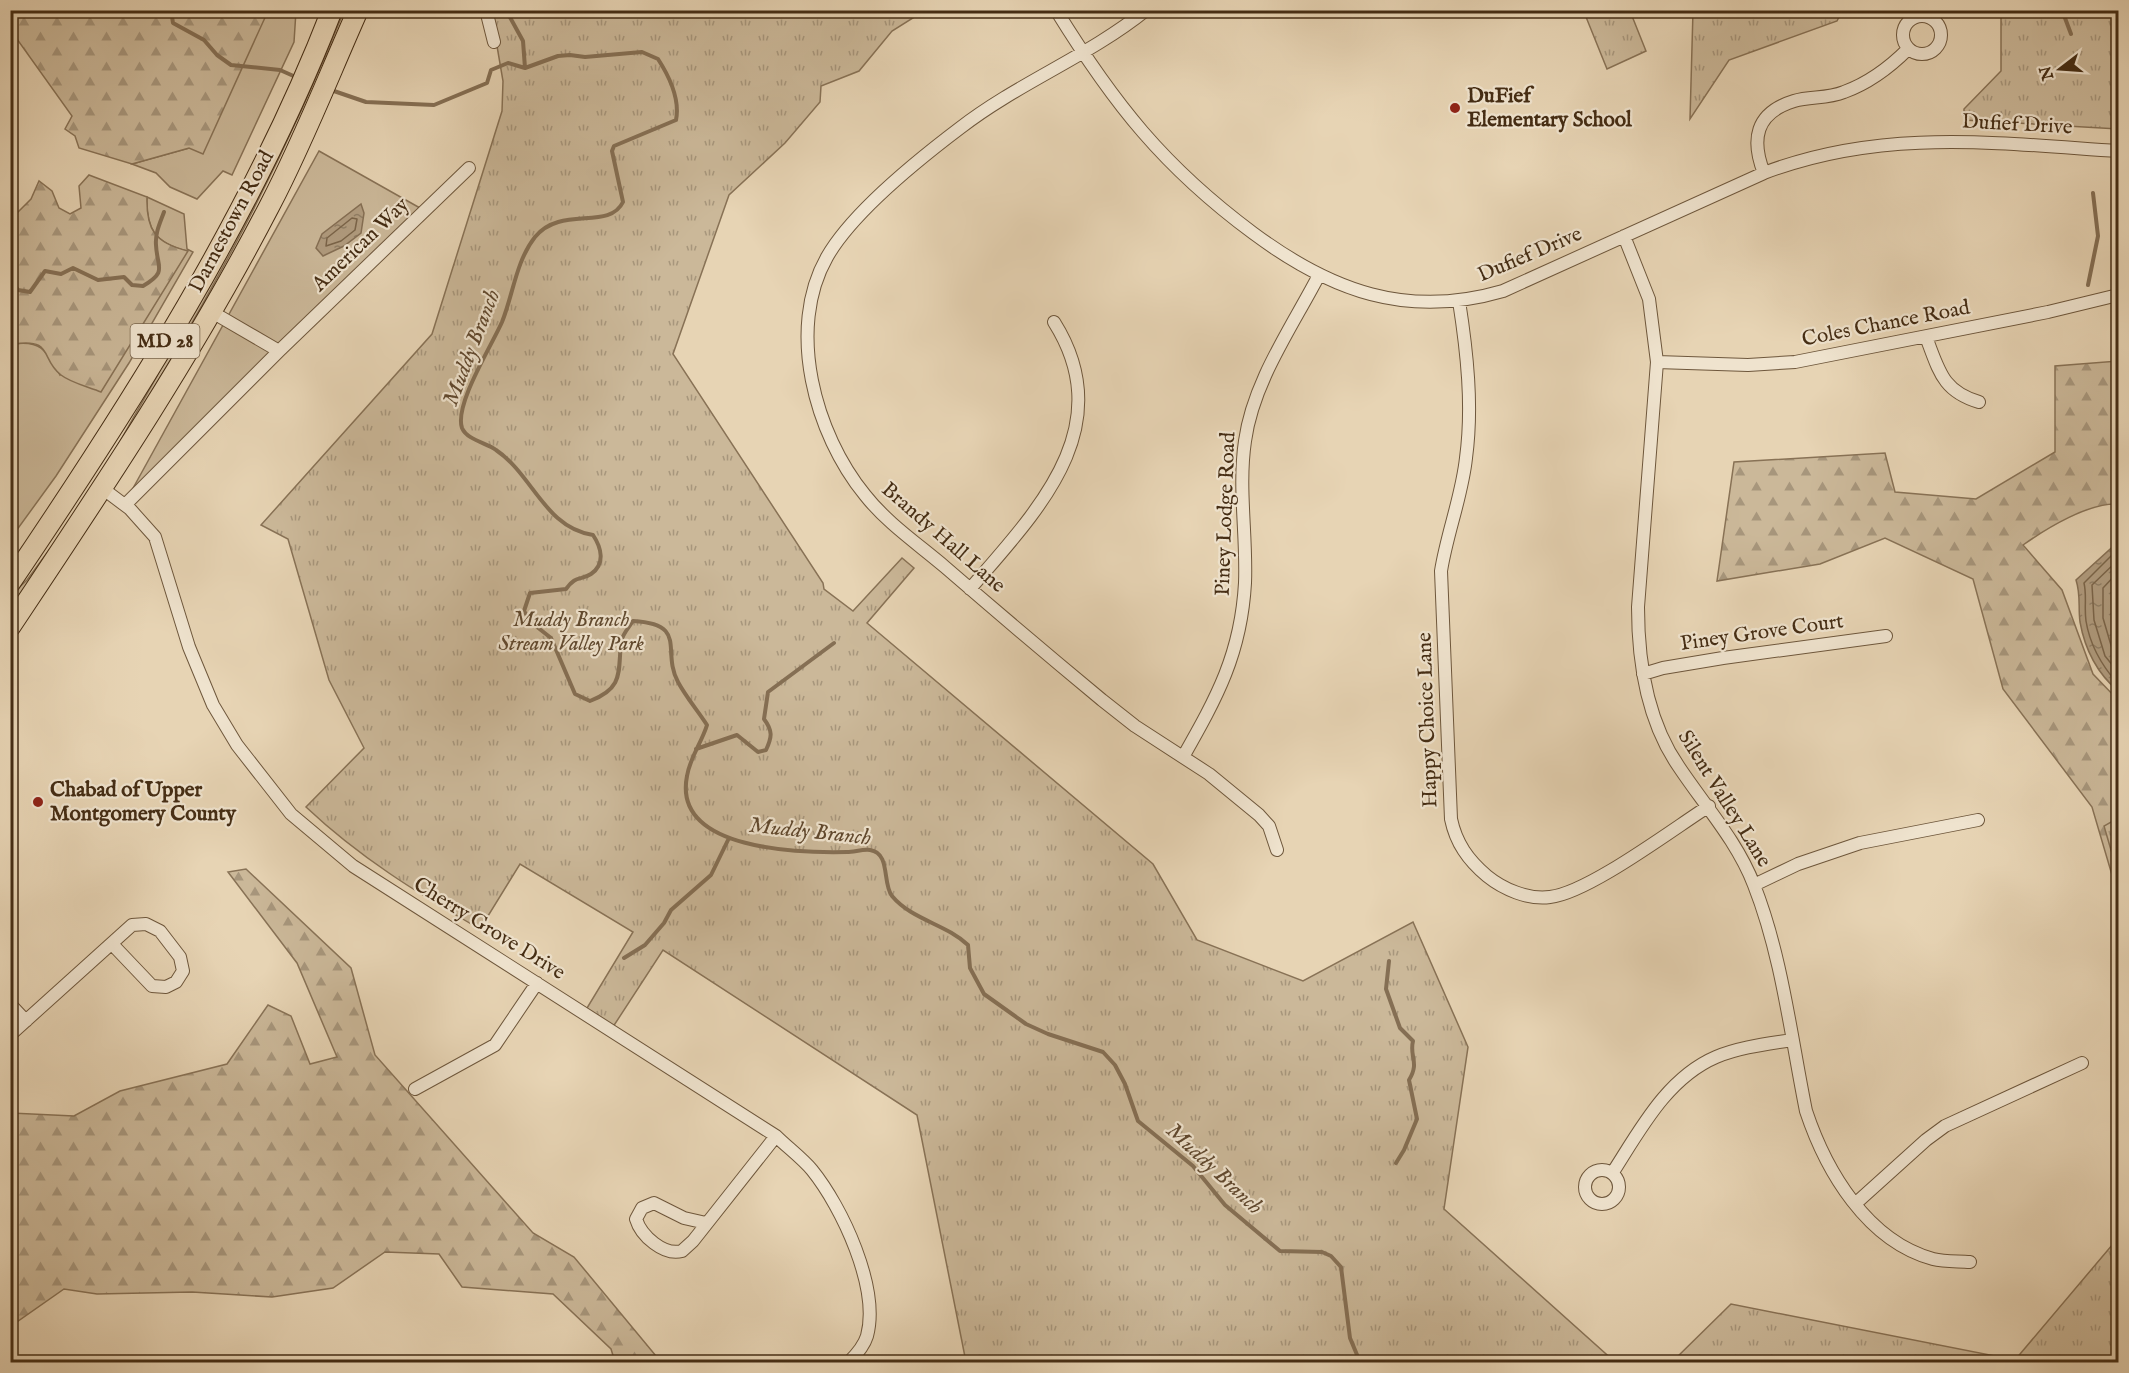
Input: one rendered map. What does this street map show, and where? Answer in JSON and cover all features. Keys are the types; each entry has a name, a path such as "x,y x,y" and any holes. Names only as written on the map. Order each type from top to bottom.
{"main road":[{"name":"Darnestown Road","path":"10,583 135,393 227,232 301,87 332,10"},
{"name":"Darnestown Road","path":"10,627 102,488 212,312 271,203 358,10"}],"street":[{"path":"486,10 494,42"},
{"name":"Dufief Drive","path":"1056,10 1081,51 1128,118 1154,148 1222,211 1282,255 1319,276 1385,300 1419,303 1458,301 1503,291 1764,173 1804,159 1895,142 1945,141 2118,151"},
{"name":"Brandy Hall Lane","path":"1146,10 961,127 862,212 826,258 812,302 807,334 809,372 814,394 834,445 852,477 886,518 1102,700 1135,726 1209,774 1259,815 1269,826 1277,850"},
{"path":"1764,173 1756,153 1756,137 1761,124 1769,115 1794,101 1821,99 1859,87 1888,69 1908,49"},
{"name":"American Way","path":"125,505 279,351 469,168"},
{"name":"Silent Valley Lane","path":"1624,236 1649,299 1657,362 1638,606 1638,640 1647,694 1662,737 1678,766 1709,807 1741,857 1754,885 1771,935 1806,1111 1815,1138 1834,1176 1867,1218 1903,1245 1934,1259 1970,1262"},
{"name":"Piney Lodge Road","path":"1183,757 1221,689 1240,625 1245,583 1244,459 1250,417 1260,388 1319,276"},
{"name":"Coles Chance Road","path":"1657,362 1748,365 1795,362 1926,337 2118,295"},
{"name":"Happy Choice Lane","path":"1458,301 1467,366 1468,441 1466,460 1446,537 1441,571 1451,819 1455,836 1472,864 1499,886 1516,893 1549,898 1580,888 1709,807"},
{"path":"212,312 279,351"},
{"path":"970,589 1038,509 1056,481 1069,448 1078,411 1078,381 1068,344 1054,321"},
{"path":"1926,337 1944,382 1962,397 1979,402"},
{"name":"Cherry Grove Drive","path":"102,488 148,526 155,537 189,647 213,705 237,745 291,814 353,866 776,1136 812,1170 834,1204 864,1272 869,1309 867,1336 860,1350 849,1362"},
{"name":"Piney Grove Court","path":"1643,674 1724,658 1886,636"},
{"path":"1754,885 1798,864 1860,843 1977,820"},
{"path":"10,1035 132,925 146,924 160,931 180,957 183,971 176,982 166,987 152,986 112,944"},
{"path":"415,1089 495,1045 537,983"},
{"path":"10,1004 26,1021"},
{"path":"1613,1172 1660,1102 1675,1085 1702,1064 1737,1050 1792,1040"},
{"path":"1855,1204 1926,1140 1946,1126 2082,1063"},
{"path":"706,1223 684,1218 654,1203 642,1208 636,1219 642,1232 669,1252 682,1251 706,1223 776,1136"}],"green space":[{"path":"1602,10 1630,11 1646,51 1607,69 1586,17"},
{"path":"1842,10 1837,21 1729,60 1690,119 1693,11"},
{"path":"10,11 268,11 203,154 189,148 132,164 79,148 75,136 65,129 72,116 17,39 11,35"},
{"path":"268,11 296,11 294,42 232,175 223,171 197,199 170,187 156,173 132,164 189,148"},
{"path":"334,11 344,11 294,127 238,240 176,351 110,459 157,376"},
{"name":"Muddy Branch Stream Valley Park","path":"491,11 924,11 892,31 859,71 821,86 820,102 785,143 729,195 673,354 823,583 824,589 853,611 902,558 914,568 867,623 1153,864 1197,940 1303,981 1413,922 1468,1047 1444,1209 1615,1362 966,1362 917,1115 663,950 611,1030 584,1013 633,932 520,864 480,929 389,873 347,842 306,807 364,748 329,680 288,539 261,525 432,334 502,111 503,81"},
{"path":"2001,11 2118,11 2118,129 1964,120 1964,109 2001,71"},
{"path":"319,151 420,208 132,490"},
{"path":"89,175 147,197 148,218 155,233 168,244 188,251 101,392 65,378 50,363 45,351 35,344 14,344 11,349 11,219 31,199 39,181 52,191 59,208 70,214 81,208 79,186"},
{"path":"147,197 184,214 187,249 193,252 129,363 56,476 11,538 11,349 14,344 24,343 38,346 47,354 60,375 187,251 167,244 155,233 148,218"},
{"path":"2118,361 2118,504 2107,504 2082,512 2056,524 2023,545 2062,590 2093,674 2118,700 2118,886 2112,875 2092,807 2003,689 1973,579 1885,538 1820,564 1717,581 1734,462 1885,453 1895,492 1976,499 2055,452 2055,366"},
{"path":"61,534 11,613 11,595 27,580"},
{"path":"2118,818 2118,874 2104,826"},
{"path":"246,869 351,968 375,1055 533,1233 574,1257 661,1362 615,1362 611,1349 553,1294 462,1287 439,1254 385,1252 333,1288 272,1297 192,1292 97,1294 64,1289 11,1326 11,1113 74,1116 120,1091 227,1064 268,1005 291,1016 310,1064 337,1057 297,963 228,872"},
{"path":"2118,1238 2118,1362 1672,1362 1731,1304 2015,1360"}],"water":[{"path":"361,204 364,213 361,233 344,246 323,256 316,248 322,234"},
{"path":"2118,542 2118,691 2098,669 2085,642 2080,622 2076,580"}],"waterway":[{"name":"Muddy Branch","path":"171,10 173,23 204,40 217,55 231,65 280,70 298,78"},
{"path":"506,10 523,41 525,68"},
{"path":"2062,10 2071,34"},
{"name":"Muddy Branch","path":"331,90 366,102 434,105 487,83 491,70 508,63 525,68 558,56 585,57 642,52 658,59 673,88 676,120 614,146 612,151 623,202 616,211 607,215 558,222 546,227 535,237 523,257 502,322 475,375 463,405 462,428 468,436 496,450 509,461 551,512 577,530 593,535 600,550 601,555 596,570 575,580 566,589 530,593 524,611 532,623 551,638 575,694 590,701 609,691 614,685 619,670 622,639 633,621 661,627 667,633 670,641 673,671 678,682 707,725 687,776 688,801 699,820 719,833 744,843 800,851 870,850 877,852 884,863 887,884 892,896 909,911 950,932 968,945 970,968 984,994 1026,1024 1048,1034 1103,1052 1115,1065 1125,1084 1138,1121 1193,1166 1225,1205 1280,1251 1322,1252 1331,1256 1341,1267 1350,1338 1360,1362"},
{"path":"2088,285 2098,236 2093,193"},
{"path":"10,279 18,290 30,292 45,271 61,274 73,268 98,280 124,277 132,285 143,286 151,281 158,272 156,236 164,212"},
{"path":"2115,342 2118,357"},
{"path":"696,749 737,735 758,752 766,750 771,734 764,719 768,692 834,643"},
{"path":"624,958 645,945 664,923 671,910 711,875 729,838"},
{"path":"1389,961 1386,989 1400,1028 1413,1041 1414,1069 1409,1080 1417,1119 1396,1163"}],"place":[{"name":"DuFief Elementary School","path":"1455,108"},
{"name":"Chabad of Upper Montgomery County","path":"38,802"}]}
